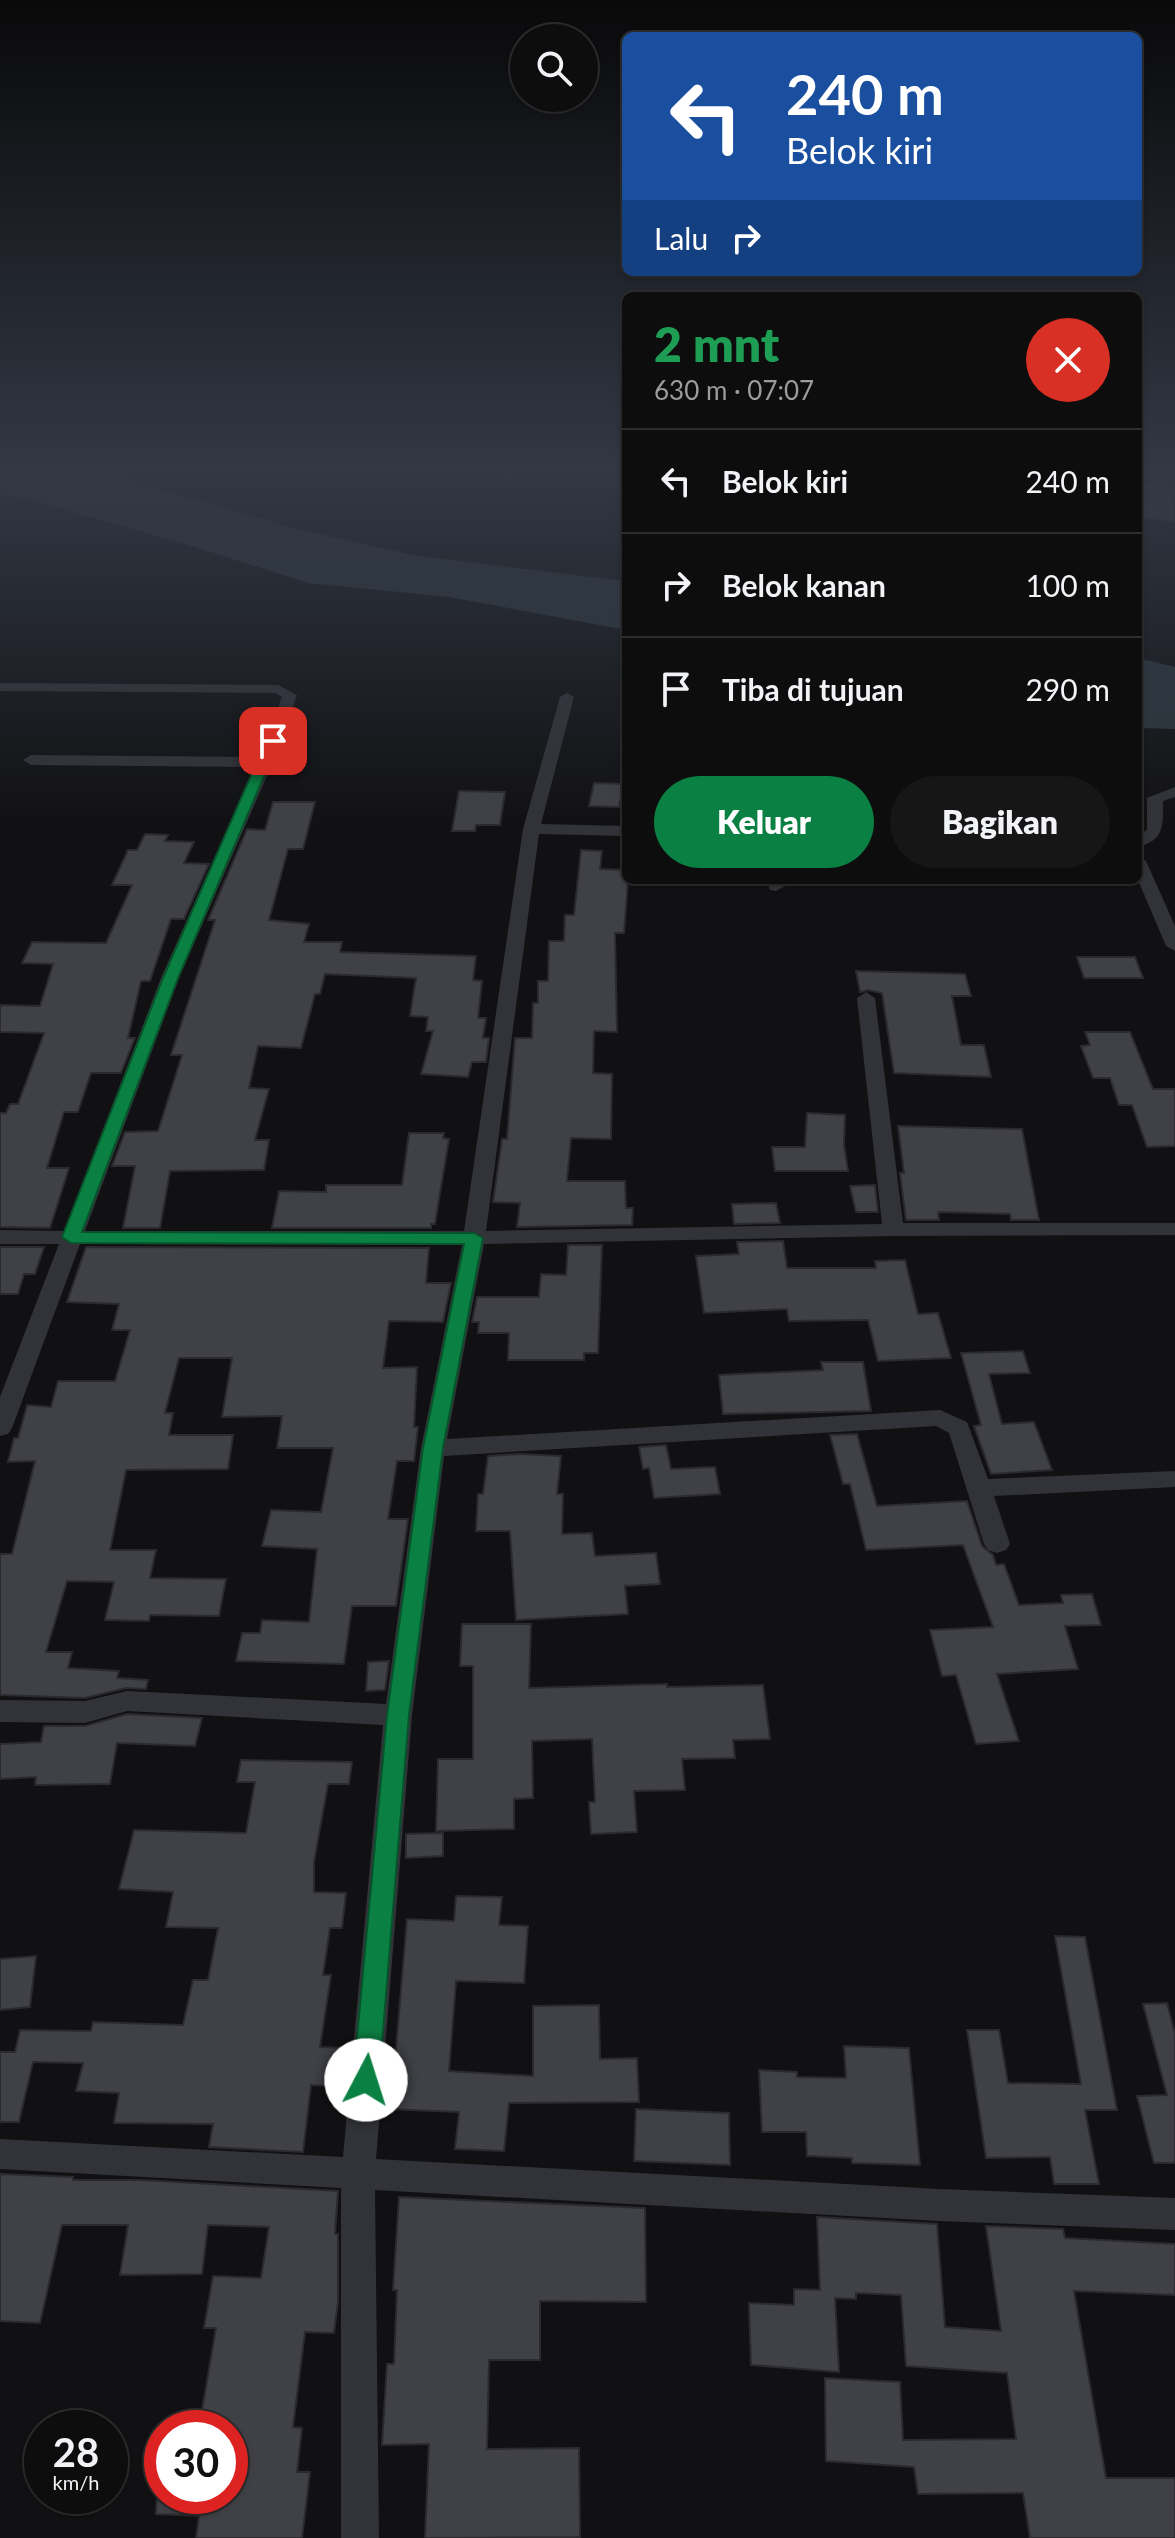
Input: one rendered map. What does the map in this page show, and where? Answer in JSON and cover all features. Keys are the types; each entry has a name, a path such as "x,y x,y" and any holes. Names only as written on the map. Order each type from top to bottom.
{"street":[{"path":"0,687 278,689 290,695 265,762 170,978 0,1428"},
{"path":"360,2538 358,2171 398,1715 433,1448 474,1238 531,829 567,697"},
{"path":"31,760 265,762"},
{"path":"1142,840 1155,830 1155,798 1175,792"},
{"path":"531,829 622,831"},
{"path":"1142,870 1175,946"},
{"path":"866,998 893,1230"},
{"path":"0,1237 474,1238 893,1230 1175,1229"},
{"path":"433,1448 940,1418 959,1428 997,1544"},
{"path":"980,1488 1175,1479"},
{"path":"0,1711 85,1712 127,1701 398,1715"},
{"path":"0,2154 358,2171 939,2205 1175,2214"}],"shaded area":[{"path":"363,588 622,588 622,629 449,597"},
{"path":"1142,659 1175,667 1175,729 1142,728"}],"building":[{"path":"594,783 622,784 619,807 589,806"},
{"path":"459,791 505,792 500,825 476,825 475,831 452,831"},
{"path":"273,802 315,802 303,849 288,849 269,920 309,924 304,942 342,942 340,952 476,956 473,980 482,981 478,1018 486,1018 483,1038 489,1038 486,1062 472,1062 468,1077 421,1074 433,1031 426,1031 428,1017 410,1016 416,978 325,974 320,994 315,994 301,1048 258,1046 249,1088 269,1089 255,1140 269,1140 264,1170 170,1171 160,1228 123,1228 135,1166 112,1166 125,1132 158,1131 182,1055 171,1055 215,920 208,920 247,829 265,830"},
{"path":"145,834 168,835 165,841 194,842 184,863 209,864 184,919 171,919 150,981 141,981 128,1038 135,1038 121,1073 91,1073 78,1112 64,1112 47,1168 69,1168 50,1228 0,1227 0,1113 6,1113 10,1104 18,1104 44,1033 0,1032 0,1005 40,1006 53,964 22,963 32,942 106,943 132,885 112,885 128,850 137,850"},
{"path":"581,850 602,851 600,869 622,870 622,884 628,884 624,933 615,933 617,1032 594,1031 593,1073 612,1074 611,1139 571,1138 567,1181 625,1181 626,1208 633,1208 632,1225 517,1227 520,1203 493,1202 502,1139 507,1139 515,1038 532,1038 533,1003 538,1003 538,981 548,981 549,941 564,941 565,915 574,915"},
{"path":"1077,957 1135,957 1143,978 1084,978"},
{"path":"856,971 965,974 971,996 952,996 961,1045 984,1045 991,1077 894,1073 882,993 860,992"},
{"path":"1085,1032 1130,1032 1153,1089 1175,1089 1175,1146 1147,1147 1132,1105 1119,1105 1110,1078 1093,1078 1081,1046 1090,1045"},
{"path":"807,1113 845,1115 844,1145 848,1171 775,1171 772,1147 805,1147"},
{"path":"898,1126 1022,1129 1039,1220 1011,1220 1010,1214 938,1212 939,1220 906,1220"},
{"path":"409,1133 444,1133 443,1138 449,1139 435,1224 431,1224 431,1228 272,1228 279,1191 326,1192 326,1185 402,1185"},
{"path":"875,1185 878,1212 856,1212 850,1186"},
{"path":"776,1203 780,1223 734,1224 732,1204"},
{"path":"783,1241 787,1268 876,1268 875,1261 905,1260 918,1314 938,1313 951,1358 878,1361 868,1320 789,1321 787,1309 704,1313 696,1256 739,1254 737,1242"},
{"path":"568,1245 602,1245 598,1353 584,1353 584,1360 508,1360 509,1333 478,1333 479,1322 472,1322 477,1297 539,1297 541,1274 566,1275"},
{"path":"0,1247 44,1247 35,1274 24,1274 18,1294 0,1294"},
{"path":"86,1247 429,1248 426,1283 451,1283 443,1322 389,1321 383,1368 417,1367 414,1427 418,1427 414,1461 397,1461 388,1519 408,1519 396,1606 352,1606 344,1664 236,1661 242,1633 260,1633 262,1620 309,1622 317,1549 262,1546 271,1510 321,1512 333,1448 277,1448 282,1416 222,1417 232,1358 179,1358 165,1413 173,1413 169,1435 233,1435 228,1469 126,1470 110,1550 156,1550 150,1578 226,1579 219,1616 150,1615 149,1621 105,1620 114,1582 67,1581 46,1652 72,1652 68,1668 119,1671 117,1678 148,1680 146,1689 126,1688 85,1698 0,1695 0,1554 12,1554 35,1461 8,1462 14,1438 18,1438 27,1405 51,1407 58,1381 115,1381 130,1330 112,1330 119,1304 67,1302"},
{"path":"1023,1351 1030,1373 989,1374 1002,1424 1034,1422 1052,1470 991,1474 974,1426 981,1425 961,1353"},
{"path":"821,1362 863,1362 871,1411 723,1414 719,1375 823,1370"},
{"path":"857,1434 877,1506 967,1501 982,1546 993,1555 996,1565 1004,1564 1019,1605 1063,1603 1061,1595 1092,1594 1101,1625 1065,1626 1078,1669 997,1674 1019,1741 976,1744 956,1675 942,1676 930,1630 993,1627 963,1545 866,1550 850,1484 843,1484 830,1435"},
{"path":"666,1445 671,1469 715,1467 720,1494 654,1498 649,1468 643,1469 639,1447"},
{"path":"488,1456 561,1456 557,1494 563,1494 562,1534 592,1533 595,1556 656,1553 660,1584 625,1586 628,1614 516,1620 510,1531 476,1531 478,1494 483,1494"},
{"path":"462,1624 531,1624 529,1688 763,1685 770,1739 733,1740 735,1758 682,1759 685,1790 634,1791 637,1832 591,1834 589,1802 595,1802 592,1739 532,1741 533,1798 514,1799 514,1829 436,1831 438,1759 473,1759 473,1666 460,1666"},
{"path":"389,1661 385,1690 366,1691 368,1662"},
{"path":"127,1714 202,1718 195,1746 117,1743 110,1784 35,1785 36,1777 0,1779 0,1744 41,1742 44,1726 85,1726"},
{"path":"241,1760 352,1762 349,1784 328,1784 314,1862 314,1892 346,1893 342,1928 330,1928 323,1975 331,1975 320,2047 350,2048 346,2087 311,2085 303,2152 209,2147 213,2124 114,2123 119,2093 76,2091 83,2063 33,2062 19,2122 0,2122 0,2052 15,2052 20,2030 91,2031 93,2022 183,2025 193,1980 208,1980 218,1928 166,1927 173,1892 119,1889 134,1830 246,1833 255,1782 237,1782"},
{"path":"443,1833 443,1856 406,1858 406,1834"},
{"path":"456,1896 502,1897 499,1925 528,1926 524,1983 456,1981 449,2071 533,2076 533,2006 599,2005 600,2059 637,2058 639,2102 509,2103 504,2151 455,2149 459,2112 388,2109 390,2088 385,2088 388,2049 396,2049 407,1919 454,1921"},
{"path":"1055,1936 1085,1937 1117,2110 1085,2110 1099,2184 1054,2184 1050,2157 986,2158 967,2030 999,2030 1008,2083 1081,2084"},
{"path":"36,1956 30,2007 0,2010 0,1959"},
{"path":"1167,2003 1175,2034 1175,2163 1154,2163 1137,2096 1167,2095 1143,2004"},
{"path":"844,2046 909,2048 920,2165 852,2163 852,2158 807,2156 806,2132 762,2132 759,2070 797,2072 797,2077 846,2078"},
{"path":"636,2109 729,2113 730,2165 634,2161"},
{"path":"0,2174 338,2191 335,2234 338,2234 338,2302 334,2333 305,2332 293,2427 302,2428 297,2472 310,2472 302,2538 196,2538 199,2516 156,2514 248,2514 248,2410 202,2410 216,2328 204,2328 213,2276 261,2278 269,2227 208,2225 202,2274 120,2275 128,2225 62,2225 40,2323 0,2321"},
{"path":"399,2197 645,2208 646,2302 540,2301 540,2360 489,2360 487,2449 579,2448 580,2537 425,2538 429,2444 382,2445 387,2364 394,2364 397,2290 393,2290"},
{"path":"817,2217 937,2224 945,2327 1001,2331 986,2226 1063,2229 1065,2238 1175,2244 1175,2295 1074,2291 1106,2478 1175,2478 1175,2538 1030,2538 1023,2493 918,2494 914,2467 826,2461 825,2378 900,2382 903,2440 1016,2439 1007,2373 906,2366 901,2295 856,2293 856,2299 835,2298 839,2372 751,2365 749,2303 794,2305 794,2289 820,2290"}],"route":[{"path":"273,741 170,978 71,1237 474,1238 433,1448 398,1715 366,2080"}]}
